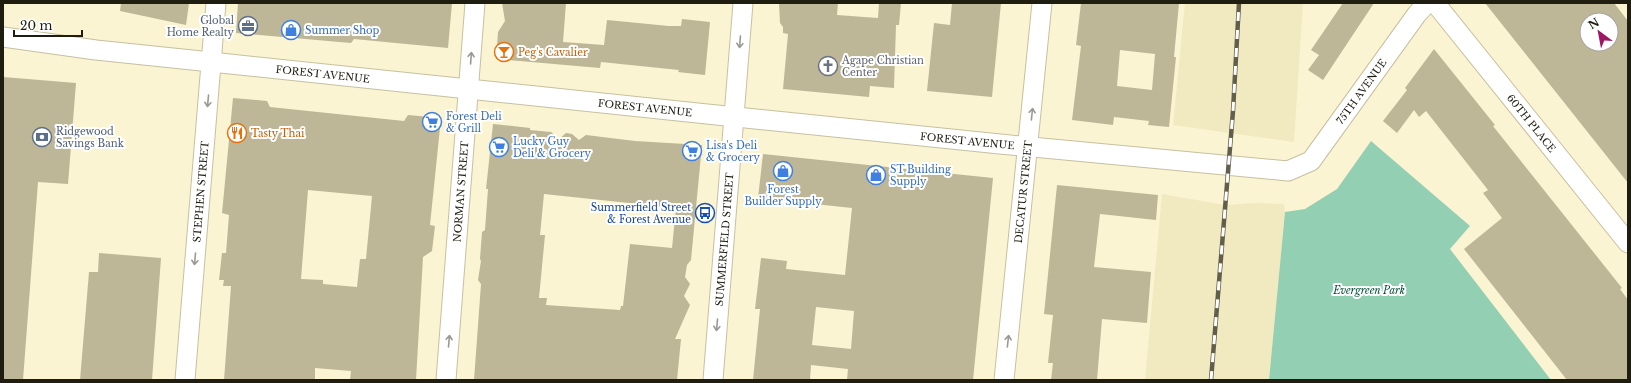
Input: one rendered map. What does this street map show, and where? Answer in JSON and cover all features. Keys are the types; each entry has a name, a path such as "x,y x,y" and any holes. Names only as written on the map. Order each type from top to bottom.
{"street":[{"name":"STEPHEN STREET","path":"185,380 216,3"},
{"name":"NORMAN STREET","path":"446,380 475,3"},
{"name":"SUMMERFIELD STREET","path":"713,380 743,3"},
{"name":"DECATUR STREET","path":"1004,380 1042,3"},
{"name":"75TH AVENUE","path":"1288,171 1311,161 1417,14 1427,3"},
{"name":"60TH PLACE","path":"1434,3 1628,243"},
{"name":"FOREST AVENUE","path":"3,37 96,50 734,117 1028,147 1288,171"}],"shaded area":[{"path":"1185,3 1303,3 1294,142 1173,125"},
{"path":"1162,194 1225,205 1256,203 1284,204 1285,212 1269,380 1145,380"}],"green space":[{"name":"Evergreen Park","path":"1371,141 1470,226 1450,249 1551,380 1269,380 1285,212 1305,209 1337,189"}],"building":[{"path":"121,3 189,3 186,25 120,11"},
{"path":"238,3 452,3 448,48 354,39 351,43 236,33"},
{"path":"502,3 566,3 563,42 604,45 607,20 669,26 681,26 682,19 710,22 705,75 678,72 679,70 601,62 600,68 496,59 498,32 505,21"},
{"path":"779,3 838,3 837,15 878,18 879,3 901,3 899,25 896,25 894,88 870,86 869,97 783,89 788,34 783,33 783,27 780,23"},
{"path":"952,3 1001,3 992,97 927,91 934,23 950,25"},
{"path":"1081,3 1179,3 1174,57 1176,57 1169,127 1148,125 1149,121 1114,117 1113,125 1072,120 1081,46 1076,45","holes":["1120,50 1155,54 1152,90 1117,86"]},
{"path":"1343,3 1374,3 1323,80 1308,70 1319,55 1311,50"},
{"path":"1485,3 1614,3 1628,21 1628,183"},
{"path":"1434,49 1495,125 1493,126 1622,288 1620,289 1628,300 1628,380 1567,380 1464,249 1502,218 1483,193 1488,190 1426,111 1419,117 1414,110 1397,133 1383,121 1407,90 1405,88"},
{"path":"3,77 76,83 68,184 38,182 23,380 3,380"},
{"path":"233,98 267,101 270,107 404,121 408,115 441,118 430,225 435,226 432,251 423,257 416,380 350,380 351,371 315,368 315,380 224,380 231,286 223,286 224,280 219,280 222,253 226,253 229,215 222,213","holes":["308,190 372,196 366,259 360,259 357,287 323,284 323,280 301,279"]},
{"path":"493,124 551,132 559,139 566,133 572,134 579,140 586,135 635,141 702,145 691,260 687,265 685,277 690,284 684,296 690,305 675,339 681,339 677,380 474,380 481,284 478,280 481,261 482,232 485,230 488,189 486,189","holes":["544,194 676,208 672,248 630,244 623,306 621,306 620,310 546,305 547,298 539,298 545,235 540,235"]},
{"path":"763,154 993,178 973,380 847,380 848,369 811,365 810,380 753,380 760,309 755,309 761,258 787,261 786,269 845,275 852,208 758,198","holes":["816,307 854,311 851,349 812,345"]},
{"path":"1057,185 1158,195 1156,220 1100,214 1094,267 1151,272 1147,323 1102,319 1097,380 1051,380 1053,363 1048,363 1053,315 1044,314"},
{"path":"99,253 161,258 152,380 80,380 89,272 98,272"}],"railway":[{"path":"1211,380 1233,111 1239,3"}],"place":[{"name":"Global Home Realty","path":"248,26"},
{"name":"Summer Shop","path":"291,30"},
{"name":"Peg's Cavalier","path":"504,52"},
{"name":"Agape Christian Center","path":"828,66"},
{"name":"Forest Deli & Grill","path":"432,122"},
{"name":"Tasty Thai","path":"237,133"},
{"name":"Ridgewood Savings Bank","path":"42,137"},
{"name":"Lucky Guy Deli & Grocery","path":"499,147"},
{"name":"Lisa's Deli & Grocery","path":"692,151"},
{"name":"Forest Builder Supply","path":"783,171"},
{"name":"ST Building Supply","path":"876,175"},
{"name":"Summerfield Street & Forest Avenue","path":"705,213"}]}
